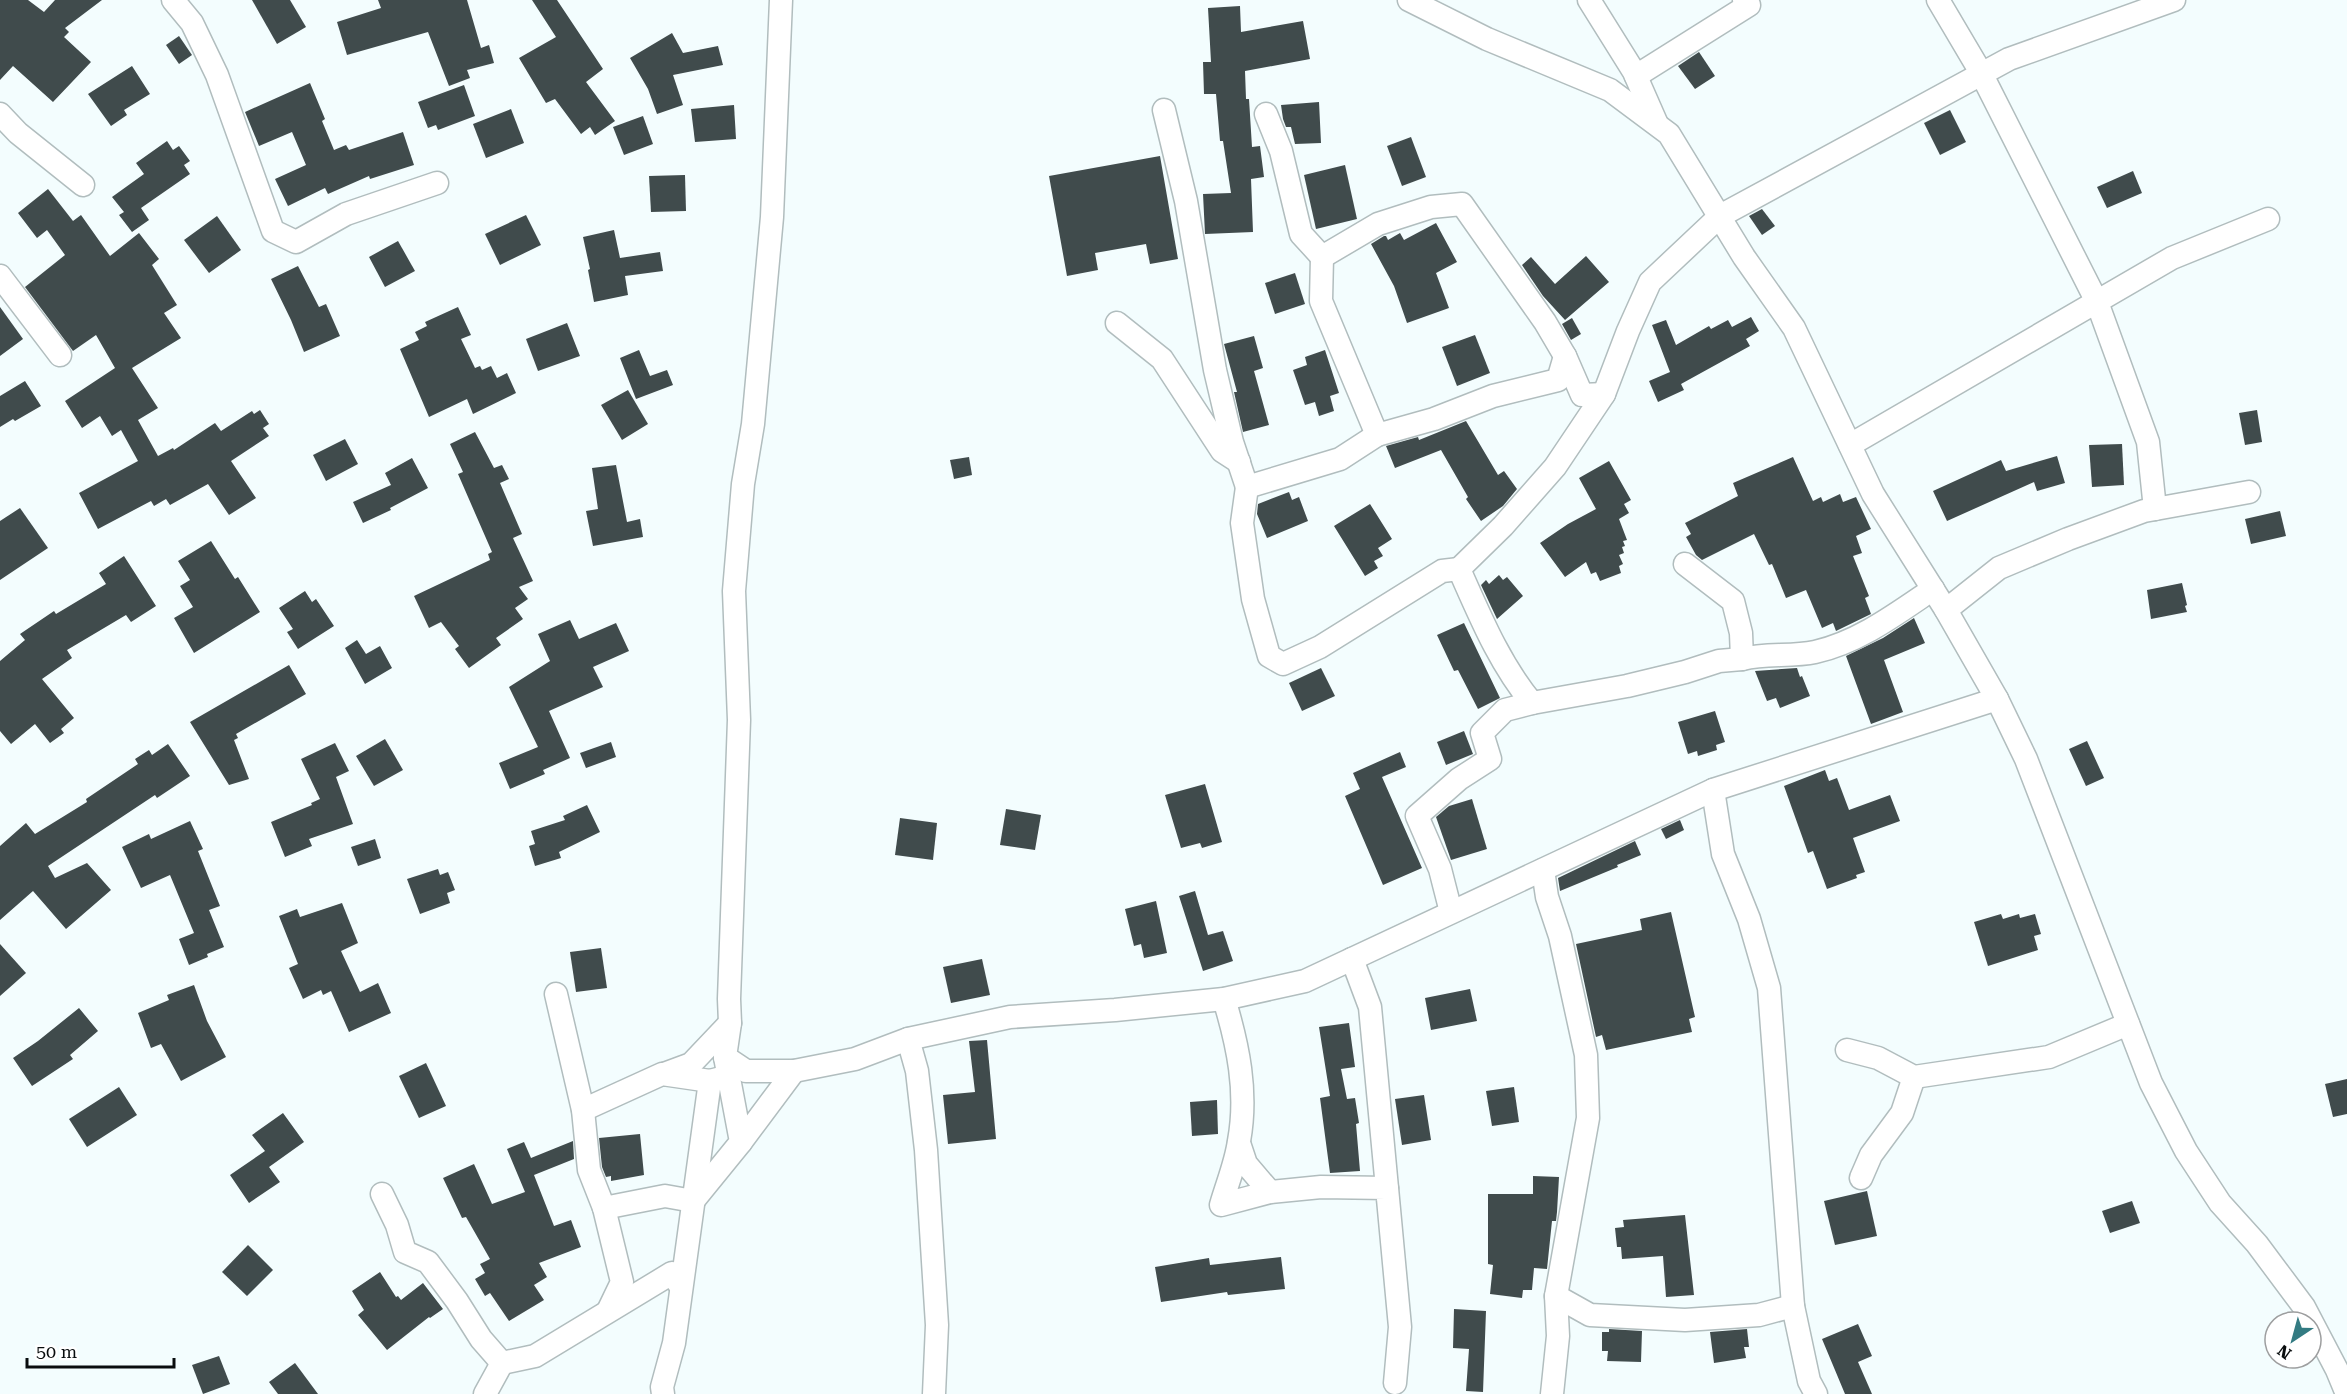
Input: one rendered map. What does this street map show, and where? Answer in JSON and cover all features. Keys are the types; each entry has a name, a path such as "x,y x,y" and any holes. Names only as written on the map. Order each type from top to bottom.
{"street":[{"path":"173,0 192,22 217,75 273,231 296,242 346,214 436,183"},
{"path":"663,1394 662,1387 674,1343 693,1201 730,1023 738,720 734,591 743,484 753,424 772,217 781,0"},
{"path":"1410,0 1487,39 1610,90 1669,134 1744,256 1794,328 1873,494 1946,610 1997,699 2026,759 2151,1083 2186,1151 2220,1203 2258,1244 2304,1307 2347,1394"},
{"path":"1589,0 1636,76 1656,123"},
{"path":"1636,76 1749,4 1744,0"},
{"path":"1938,0 1982,74 2097,302 2148,442 2155,509"},
{"path":"1164,110 1186,201 1215,370 1246,487 1242,523 1253,599 1269,656 1283,664 1320,647 1442,571 1459,569 1503,526 1556,467 1604,394 1628,330 1650,282 1719,216 2009,59 2174,0"},
{"path":"0,114 18,133 83,185"},
{"path":"1266,114 1281,151 1301,234 1322,257 1321,301 1377,435"},
{"path":"1322,257 1378,224 1431,207 1461,204 1545,322 1565,356 1582,396 1604,394"},
{"path":"1850,445 2172,258 2268,219"},
{"path":"0,276 60,355"},
{"path":"1117,323 1162,359 1221,452 1239,462"},
{"path":"1246,487 1340,459 1377,435 1434,418 1493,396 1558,380 1565,356"},
{"path":"1946,610 1999,568 2068,539 2155,509 2249,492"},
{"path":"1685,564 1733,601 1741,633 1742,659"},
{"path":"1459,569 1489,638 1515,683 1532,703"},
{"path":"1451,912 1440,869 1417,816 1459,779 1490,759 1482,732 1505,711 1532,703 1586,695 1685,672 1719,661 1756,655 1812,652 1841,645 1873,628 1933,590"},
{"path":"662,1074 794,1071 855,1059 908,1039 1011,1017 1224,999 1305,981 1713,790 1997,699"},
{"path":"1713,790 1723,854 1749,919 1768,988 1793,1306 1809,1381 1816,1394"},
{"path":"1543,870 1586,1055 1588,1118 1556,1296 1558,1336 1552,1394"},
{"path":"1352,959 1371,1007 1400,1327 1395,1383"},
{"path":"556,994 583,1110 589,1170 604,1208 622,1282 609,1310"},
{"path":"1224,999 1237,1041 1244,1100 1239,1143 1221,1205 1270,1192 1321,1187 1387,1188"},
{"path":"583,1110 662,1074 691,1064 730,1023"},
{"path":"1847,1050 1878,1058 1914,1077 2049,1057 2128,1024"},
{"path":"908,1039 917,1071 926,1150 936,1325 934,1394"},
{"path":"693,1201 794,1071"},
{"path":"721,1072 741,1142"},
{"path":"1861,1178 1871,1155 1902,1113 1914,1077"},
{"path":"1239,1143 1246,1164 1270,1192"},
{"path":"382,1194 397,1225 405,1252 428,1262 481,1339 502,1363"},
{"path":"604,1208 665,1196 693,1201"},
{"path":"485,1394 502,1363 535,1356 672,1273 681,1287"},
{"path":"1556,1296 1590,1315 1685,1320 1758,1315 1793,1306"}],"building":[{"path":"0,0 28,0 44,12 55,0 102,0 65,28 69,32 64,37 91,62 53,102 13,66 0,80"},
{"path":"252,0 290,0 306,27 277,44"},
{"path":"378,0 467,0 481,48 489,45 494,63 467,70 470,78 449,86 428,32 347,55 337,22 381,8"},
{"path":"532,0 557,0 603,69 586,82 615,121 595,135 590,127 581,134 555,99 546,103 519,58 556,37"},
{"path":"1240,6 1241,32 1303,21 1310,59 1245,71 1252,147 1260,146 1264,177 1251,179 1253,232 1205,234 1203,194 1231,193 1223,141 1220,141 1216,94 1204,94 1203,62 1211,62 1208,8"},
{"path":"672,33 683,53 718,46 723,65 673,75 683,105 657,114 648,89 630,58"},
{"path":"179,36 192,55 179,64 166,45"},
{"path":"1699,52 1715,76 1695,89 1678,66"},
{"path":"132,66 150,94 124,110 127,115 111,126 88,94"},
{"path":"310,83 325,119 322,121 334,150 346,145 349,150 403,132 414,165 370,179 369,176 328,194 325,188 288,206 275,179 306,165 292,132 259,146 245,112"},
{"path":"464,85 475,116 438,130 436,125 428,128 418,102"},
{"path":"1319,102 1321,143 1295,144 1291,127 1286,127 1283,119 1281,105"},
{"path":"734,105 736,139 695,142 691,109"},
{"path":"511,109 524,143 486,158 473,124"},
{"path":"1950,110 1966,142 1940,155 1924,123"},
{"path":"643,116 653,144 624,155 613,127"},
{"path":"1411,137 1426,177 1402,186 1387,146"},
{"path":"167,141 173,150 179,146 190,161 184,165 190,174 141,208 149,220 132,232 119,215 124,212 112,197 144,174 136,163"},
{"path":"1160,156 1178,259 1150,264 1146,244 1095,253 1098,270 1067,276 1049,176"},
{"path":"1345,165 1357,219 1316,229 1304,175"},
{"path":"2133,171 2142,193 2107,208 2097,187"},
{"path":"685,175 686,211 651,212 649,176"},
{"path":"48,189 73,221 81,215 110,256 139,233 159,259 152,265 177,305 164,313 181,338 132,368 158,408 138,420 158,456 173,448 174,450 215,423 221,431 252,411 254,414 260,410 269,424 263,428 269,436 231,461 256,498 229,515 208,484 170,505 166,499 154,506 151,501 98,529 79,493 138,461 121,430 112,436 100,416 82,428 65,401 115,368 96,335 73,351 25,287 65,255 47,230 37,238 18,213"},
{"path":"1762,209 1775,226 1762,235 1749,216"},
{"path":"526,215 541,245 500,265 485,234"},
{"path":"217,216 241,250 209,273 184,240"},
{"path":"1436,223 1457,262 1436,273 1449,308 1407,323 1394,286 1371,244 1384,236 1388,240 1400,233 1404,240"},
{"path":"614,230 620,258 660,252 663,271 625,276 628,295 594,302 583,237"},
{"path":"398,241 415,271 385,287 369,257"},
{"path":"1586,256 1609,282 1565,320 1543,296 1522,265 1531,257 1555,284"},
{"path":"298,266 319,307 326,304 340,336 304,352 271,279"},
{"path":"1295,273 1305,304 1275,314 1265,283"},
{"path":"0,307 23,339 0,356"},
{"path":"458,307 471,335 461,339 475,368 480,366 482,370 491,366 497,378 507,373 516,393 473,414 467,399 429,417 400,349 419,340 415,332 427,326 425,322"},
{"path":"1751,317 1759,331 1746,339 1750,346 1681,384 1684,390 1658,402 1649,381 1670,372 1652,325 1666,320 1676,345 1709,326 1711,329 1728,320 1732,327"},
{"path":"1572,318 1581,334 1571,340 1562,324"},
{"path":"567,323 580,356 538,371 526,339"},
{"path":"1475,335 1490,373 1457,386 1442,347"},
{"path":"1254,336 1263,368 1254,371 1269,425 1243,432 1234,392 1237,392 1224,344"},
{"path":"639,350 650,376 667,370 673,385 636,399 620,358"},
{"path":"1325,350 1339,393 1330,396 1334,411 1319,416 1315,402 1305,405 1293,370 1307,365 1305,357"},
{"path":"25,381 41,406 0,427 0,396"},
{"path":"628,390 648,424 622,440 601,405"},
{"path":"2257,410 2262,442 2245,445 2239,413"},
{"path":"1466,421 1498,475 1504,471 1517,489 1503,506 1481,521 1466,499 1468,497 1441,450 1395,468 1386,446 1418,437 1419,440"},
{"path":"475,432 494,468 502,465 509,479 500,483 522,534 513,538 533,581 519,587 528,599 515,608 523,619 496,638 501,645 469,668 455,649 459,646 441,622 429,628 414,596 490,560 488,554 492,552 458,474 463,472 450,444"},
{"path":"345,439 358,464 326,481 313,455"},
{"path":"2122,444 2124,485 2092,487 2089,445"},
{"path":"2057,456 2065,483 2037,491 2034,482 1947,521 1933,491 2001,460 2006,471"},
{"path":"969,457 972,475 954,479 950,460"},
{"path":"1793,457 1813,501 1821,497 1823,502 1840,494 1843,502 1856,497 1871,529 1856,536 1862,553 1853,556 1869,596 1865,598 1871,614 1836,631 1833,623 1822,628 1806,590 1786,598 1772,564 1769,565 1754,534 1702,560 1696,555 1686,537 1691,534 1685,523 1738,496 1733,483"},
{"path":"412,458 428,488 390,508 391,510 363,523 353,502 391,485 385,473"},
{"path":"1609,461 1631,500 1624,504 1629,513 1619,519 1627,540 1623,541 1624,553 1619,555 1623,564 1619,566 1621,573 1600,581 1596,572 1591,574 1586,562 1565,577 1540,543 1596,509 1579,478"},
{"path":"616,465 627,522 640,519 643,537 593,546 586,511 598,509 592,468"},
{"path":"1289,492 1292,500 1299,497 1308,521 1267,538 1257,514 1258,504"},
{"path":"1370,504 1392,539 1378,548 1383,556 1374,561 1378,568 1365,576 1334,526"},
{"path":"20,508 48,548 0,580 0,521"},
{"path":"2280,511 2286,536 2251,544 2245,519"},
{"path":"211,541 235,579 238,577 260,612 194,653 174,618 193,607 180,586 190,580 178,561"},
{"path":"124,556 156,606 131,622 126,615 67,650 72,658 42,679 74,718 61,729 64,733 50,743 35,724 11,744 0,731 0,661 25,640 20,634 54,611 56,614 106,584 99,573"},
{"path":"1499,575 1503,580 1507,577 1523,596 1497,619 1481,585 1486,580 1489,584"},
{"path":"2182,583 2187,612 2151,619 2147,590"},
{"path":"305,591 312,602 316,599 334,626 298,649 287,632 293,629 279,608"},
{"path":"1914,618 1925,643 1884,660 1903,712 1871,724 1846,656 1883,638"},
{"path":"570,620 579,639 616,623 629,651 593,667 603,687 549,711 570,758 543,770 545,774 510,789 499,763 538,747 509,687 550,661 538,634"},
{"path":"1464,623 1500,698 1478,709 1458,670 1454,671 1437,635"},
{"path":"357,640 366,654 380,646 392,668 365,684 345,648"},
{"path":"289,665 306,694 236,734 238,738 234,740 249,779 229,785 190,722"},
{"path":"1321,668 1335,696 1302,711 1289,683"},
{"path":"1797,668 1810,696 1780,708 1776,698 1767,701 1755,671"},
{"path":"1715,711 1725,742 1716,745 1717,750 1698,756 1697,751 1688,754 1678,722"},
{"path":"1464,731 1473,754 1446,765 1437,742"},
{"path":"385,739 403,770 374,786 356,756"},
{"path":"2087,741 2104,778 2086,786 2069,749"},
{"path":"611,742 616,757 586,768 580,753"},
{"path":"335,743 349,771 336,777 353,824 309,839 312,846 285,857 271,822 312,805 311,803 320,799 301,759"},
{"path":"168,744 190,776 157,798 155,795 48,866 55,878 87,863 111,890 66,929 33,891 0,920 0,846 26,823 35,834 87,802 86,799 138,764 135,759 149,750 152,755"},
{"path":"1400,752 1406,767 1382,777 1422,868 1383,885 1345,796 1360,789 1353,773"},
{"path":"1825,770 1829,781 1837,778 1849,810 1890,795 1900,821 1853,838 1865,872 1856,875 1857,878 1827,889 1813,851 1808,853 1784,786"},
{"path":"1205,784 1222,842 1202,848 1200,843 1181,848 1165,795"},
{"path":"1472,799 1487,849 1451,860 1436,817 1449,806"},
{"path":"587,805 600,832 559,852 561,858 535,866 529,846 535,844 531,831 565,820 563,816"},
{"path":"1006,809 1041,815 1035,850 1000,845"},
{"path":"900,818 937,823 933,860 895,855"},
{"path":"1680,820 1684,830 1666,839 1661,829"},
{"path":"190,821 203,849 198,851 220,906 209,910 224,947 189,965 179,939 194,933 170,875 141,888 122,847 149,834 151,839"},
{"path":"375,839 381,858 358,866 351,847"},
{"path":"1635,841 1641,855 1560,891 1558,878"},
{"path":"438,869 440,875 448,872 455,890 447,893 450,903 420,914 407,879"},
{"path":"1195,891 1208,935 1223,931 1233,961 1203,971 1179,896"},
{"path":"1156,901 1167,953 1144,958 1141,944 1134,946 1125,909"},
{"path":"342,903 358,943 341,951 360,992 378,983 391,1013 349,1032 331,991 323,995 321,990 303,999 289,968 298,964 279,916 297,909 300,917"},
{"path":"1671,912 1695,1017 1689,1019 1692,1032 1606,1050 1602,1035 1596,1037 1576,944 1642,930 1640,919"},
{"path":"2001,914 2003,919 2019,914 2020,918 2035,914 2041,934 2034,936 2038,950 1988,966 1974,922"},
{"path":"0,944 26,973 0,996"},
{"path":"601,948 607,988 576,992 570,952"},
{"path":"982,959 990,995 951,1003 943,967"},
{"path":"194,985 207,1021 226,1057 181,1081 161,1044 151,1048 138,1013 169,1000 167,995"},
{"path":"1470,989 1477,1021 1431,1030 1425,998"},
{"path":"79,1008 98,1031 70,1055 73,1059 32,1086 13,1058"},
{"path":"1349,1023 1355,1067 1341,1069 1347,1099 1355,1098 1359,1123 1356,1124 1360,1171 1330,1173 1320,1098 1330,1096 1319,1027"},
{"path":"987,1040 996,1139 948,1144 943,1095 975,1092 969,1041"},
{"path":"426,1063 446,1106 419,1118 399,1076"},
{"path":"2347,1079 2347,1114 2333,1117 2325,1084"},
{"path":"119,1087 137,1115 87,1147 69,1119"},
{"path":"1514,1087 1519,1122 1492,1126 1486,1091"},
{"path":"1424,1095 1431,1140 1402,1145 1395,1099"},
{"path":"1217,1100 1218,1134 1192,1136 1190,1102"},
{"path":"283,1113 304,1142 269,1167 280,1182 249,1203 230,1175 265,1151 252,1135"},
{"path":"640,1134 644,1175 611,1181 611,1176 606,1177 602,1167 599,1138"},
{"path":"573,1141 574,1159 534,1175 554,1226 571,1220 581,1247 539,1263 547,1277 534,1285 544,1300 509,1321 490,1293 485,1296 475,1279 485,1273 480,1264 490,1259 466,1217 462,1218 443,1178 474,1164 492,1204 525,1192 507,1149 524,1142 531,1158"},
{"path":"1533,1176 1559,1177 1556,1221 1552,1221 1547,1269 1534,1268 1532,1290 1523,1290 1522,1298 1490,1294 1493,1265 1488,1264 1488,1194 1533,1194"},
{"path":"1867,1191 1877,1236 1835,1245 1824,1201"},
{"path":"2132,1201 2140,1223 2110,1233 2102,1211"},
{"path":"1685,1215 1694,1295 1666,1297 1663,1256 1622,1259 1621,1247 1617,1247 1615,1228 1624,1227 1623,1220"},
{"path":"248,1245 273,1270 247,1296 222,1272"},
{"path":"1281,1257 1285,1289 1228,1295 1227,1292 1161,1302 1155,1267 1209,1258 1210,1265"},
{"path":"380,1272 396,1297 398,1296 401,1300 423,1283 443,1309 429,1317 387,1350 358,1315 364,1310 352,1291"},
{"path":"1454,1309 1486,1311 1483,1392 1466,1391 1469,1349 1453,1348"},
{"path":"1858,1324 1872,1356 1858,1362 1872,1394 1845,1394 1822,1339"},
{"path":"1609,1329 1642,1331 1641,1362 1607,1361 1608,1351 1602,1351 1602,1332 1609,1332"},
{"path":"1747,1329 1749,1347 1744,1347 1746,1358 1714,1363 1710,1332"},
{"path":"219,1356 230,1384 203,1394 192,1365"},
{"path":"295,1363 318,1394 278,1394 269,1382"}]}
